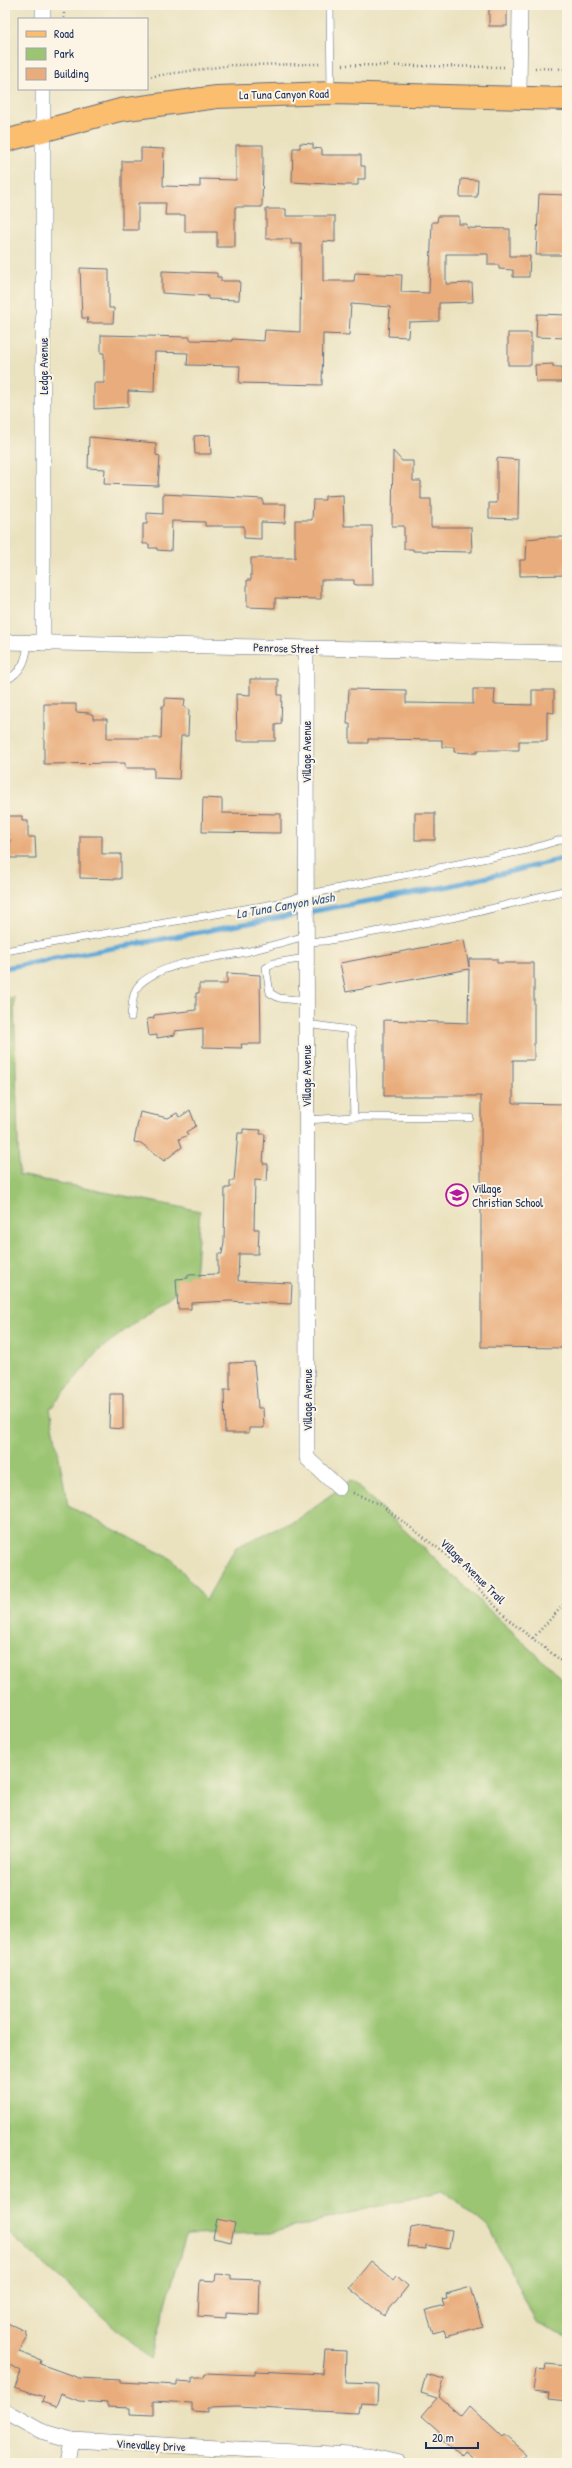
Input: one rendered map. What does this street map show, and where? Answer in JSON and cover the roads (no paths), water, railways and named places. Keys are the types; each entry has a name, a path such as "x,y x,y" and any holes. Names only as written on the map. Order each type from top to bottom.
{"main road":[{"name":"La Tuna Canyon Road","path":"5,140 120,110 202,98 242,95 331,93 567,99"}],"street":[{"path":"43,5 43,18"},
{"path":"519,98 520,5"},
{"name":"Ledge Avenue","path":"43,90 43,643"},
{"name":"Penrose Street","path":"5,642 567,653"},
{"name":"Village Avenue","path":"306,649 305,939 307,1458 339,1488"},
{"name":"Vinevalley Drive","path":"5,2411 41,2431 72,2440 369,2456 399,2463"},
{"path":"68,2463 72,2440"}],"lane":[{"path":"330,5 331,93"},
{"path":"5,681 22,668 26,658 28,643"},
{"path":"5,951 305,899 527,850 567,838"},
{"path":"131,1017 132,1002 138,986 156,974 184,964 305,939 325,941 457,917 567,890"},
{"path":"306,958 274,963 266,968 270,993 279,998 306,1001"},
{"path":"306,1024 350,1030 354,1117"},
{"path":"306,1120 354,1117 470,1118"}],"waterway":[{"name":"La Tuna Canyon Wash","path":"5,968 450,886 567,858"}],"place":[{"name":"Village Christian School","path":"457,1195"}]}
